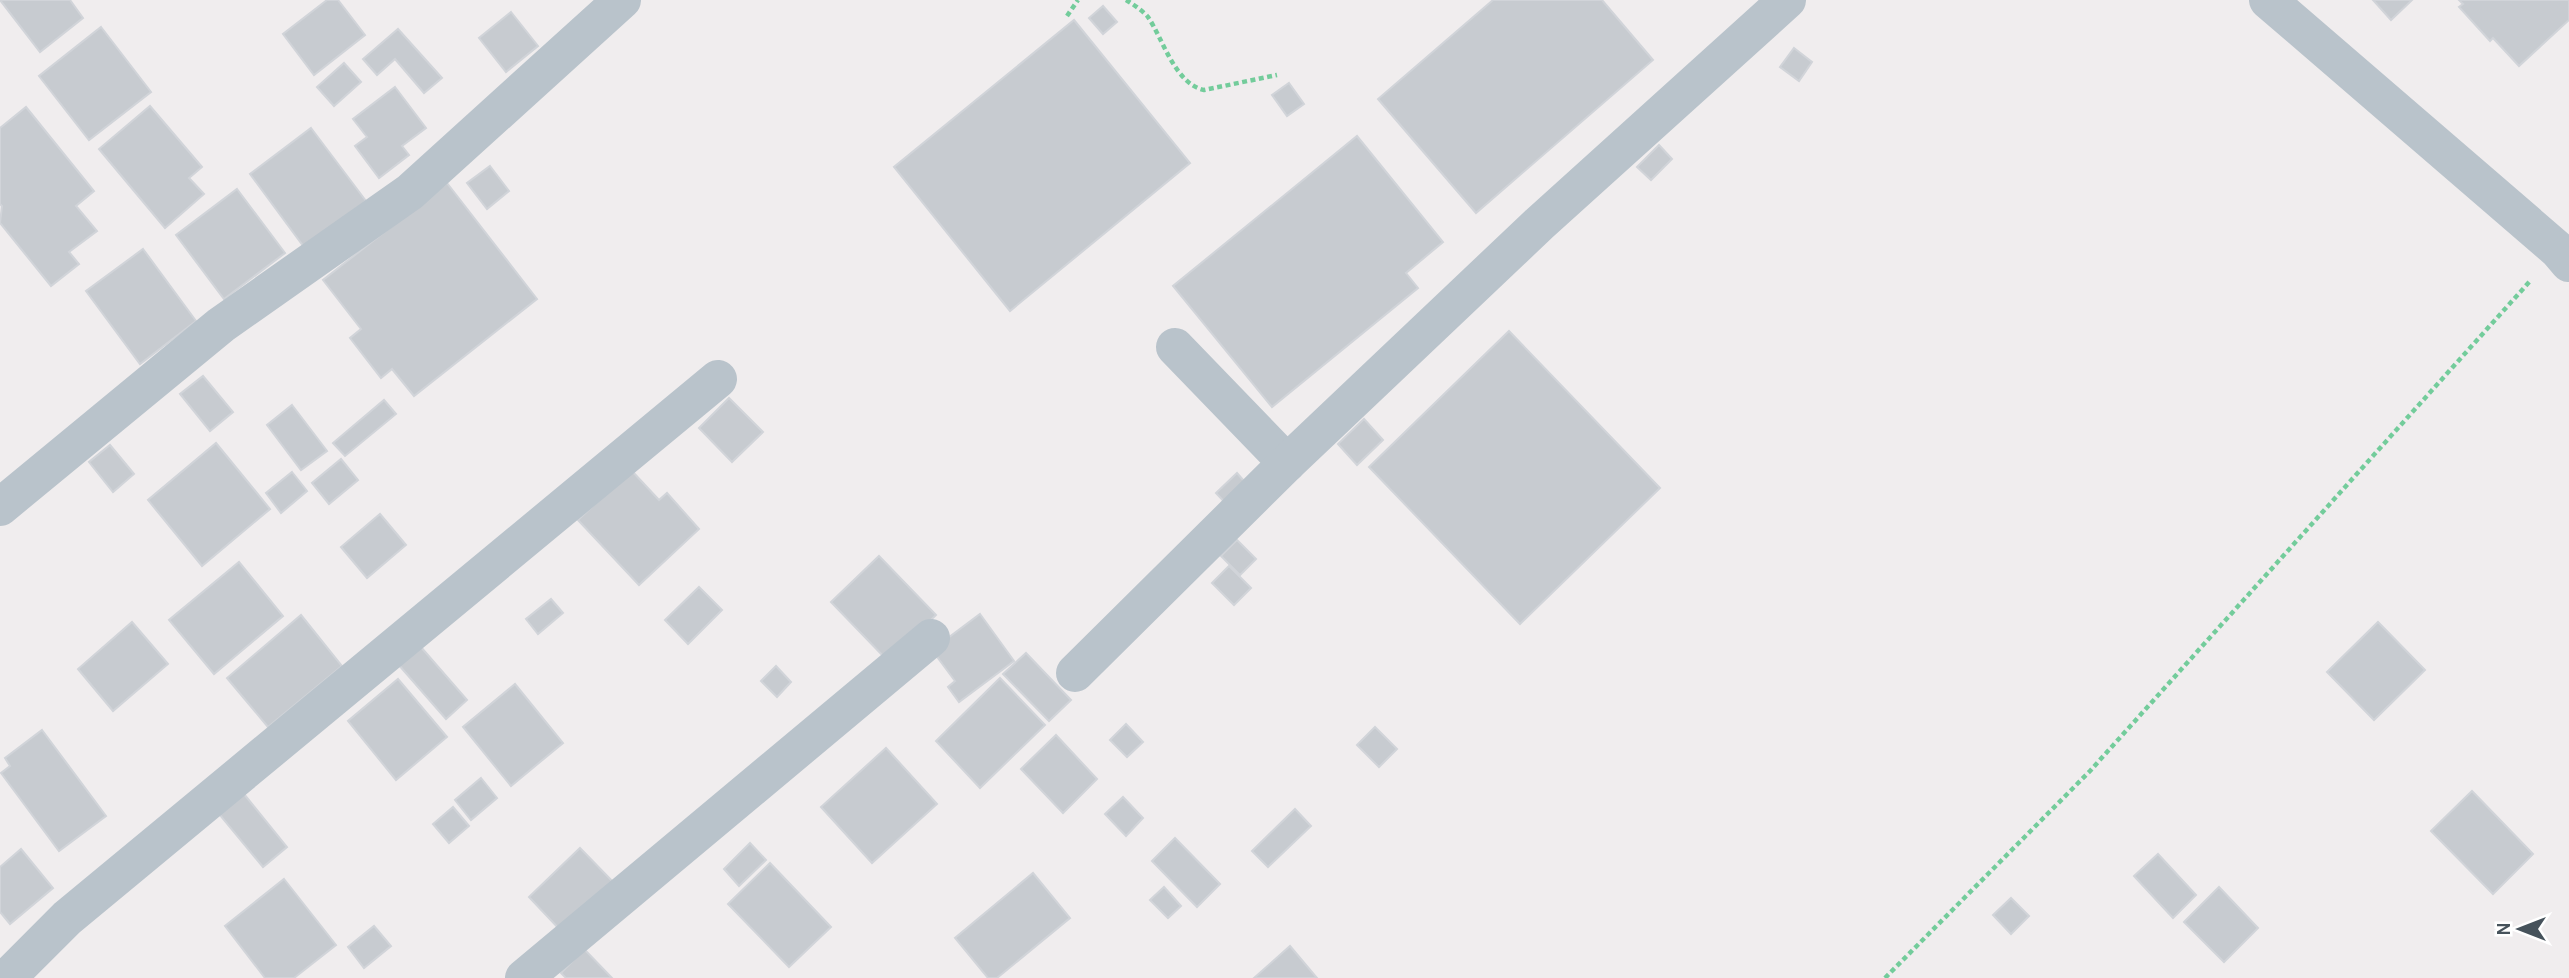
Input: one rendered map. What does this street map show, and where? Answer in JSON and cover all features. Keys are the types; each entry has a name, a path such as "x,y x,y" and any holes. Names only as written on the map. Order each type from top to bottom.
{"street":[{"path":"0,507 221,325 410,192 622,0"},
{"path":"1075,673 1287,463 1549,215 1787,0"},
{"path":"2268,0 2564,256"},
{"path":"1175,347 1287,463"},
{"path":"7,978 67,918 718,379"},
{"path":"524,978 931,638"}],"path":[{"path":"1068,16 1078,0"},
{"path":"1126,0 1147,16 1173,62 1194,88 1204,90 1277,75"},
{"path":"1885,978 2090,771 2564,256"}],"building":[{"path":"0,0 70,0 83,18 40,52"},
{"path":"327,0 338,0 365,35 314,75 283,34"},
{"path":"1493,0 1602,0 1653,60 1476,213 1378,99"},
{"path":"2373,0 2412,0 2391,20"},
{"path":"2459,0 2569,0 2569,20 2519,66 2493,38 2490,41 2459,7 2463,4"},
{"path":"1103,6 1117,22 1103,34 1089,18"},
{"path":"511,12 538,46 506,72 479,38"},
{"path":"1074,20 1190,163 1010,311 894,167"},
{"path":"101,27 151,92 89,140 39,76"},
{"path":"398,29 442,78 424,93 395,59 377,75 363,59"},
{"path":"1794,48 1812,62 1799,81 1780,67"},
{"path":"344,63 361,82 334,106 317,87"},
{"path":"1289,83 1304,104 1287,116 1272,95"},
{"path":"395,87 426,128 402,146 409,155 379,178 355,146 367,137 353,119"},
{"path":"150,106 202,167 189,178 204,194 165,228 99,149"},
{"path":"26,107 94,191 76,206 97,231 69,252 79,264 51,286 0,223 0,128"},
{"path":"311,128 366,201 304,247 250,174"},
{"path":"1357,136 1443,242 1406,273 1418,288 1272,407 1173,286"},
{"path":"1659,145 1672,159 1651,180 1637,167"},
{"path":"490,166 509,191 487,209 467,183"},
{"path":"447,183 537,299 414,396 392,369 381,378 350,338 361,329 323,280"},
{"path":"237,189 285,253 224,299 176,235"},
{"path":"143,249 196,321 140,364 86,291"},
{"path":"1509,331 1660,488 1520,624 1369,467"},
{"path":"203,376 233,412 210,431 180,394"},
{"path":"729,398 763,432 732,462 699,428"},
{"path":"384,400 396,414 345,456 333,443"},
{"path":"292,405 327,451 301,470 267,425"},
{"path":"1364,419 1383,440 1357,465 1338,444"},
{"path":"216,443 270,509 202,566 148,500"},
{"path":"110,445 134,474 113,492 89,462"},
{"path":"341,459 358,480 329,504 312,483"},
{"path":"631,470 659,500 667,493 699,529 639,585 578,520"},
{"path":"292,472 307,491 281,513 266,493"},
{"path":"1237,473 1251,489 1231,509 1216,493"},
{"path":"380,514 406,545 367,578 341,547"},
{"path":"1237,540 1256,559 1240,575 1221,556"},
{"path":"879,556 936,615 888,661 831,602"},
{"path":"239,562 283,616 214,674 169,620"},
{"path":"1229,566 1251,588 1234,605 1212,583"},
{"path":"699,587 722,610 688,644 665,620"},
{"path":"551,599 563,613 538,634 526,619"},
{"path":"980,614 1014,661 959,702 948,687 955,681 932,650"},
{"path":"301,615 342,666 268,727 227,678"},
{"path":"132,622 168,664 113,711 78,669"},
{"path":"2378,622 2425,670 2374,720 2327,672"},
{"path":"420,646 467,700 446,719 398,664"},
{"path":"1026,653 1071,700 1049,721 1003,674"},
{"path":"776,666 791,682 777,697 761,681"},
{"path":"1000,678 1045,725 980,788 936,741"},
{"path":"398,679 447,737 396,780 348,721"},
{"path":"515,684 563,743 511,786 463,727"},
{"path":"1126,724 1143,742 1127,757 1110,740"},
{"path":"1375,727 1397,749 1379,767 1357,745"},
{"path":"42,730 106,816 59,851 1,773 10,766 5,758"},
{"path":"1056,735 1097,779 1063,813 1021,769"},
{"path":"886,748 937,804 872,863 821,807"},
{"path":"481,778 497,798 471,820 455,800"},
{"path":"2472,791 2533,854 2493,894 2431,831"},
{"path":"244,794 287,847 263,867 219,814"},
{"path":"1123,797 1143,818 1126,836 1105,814"},
{"path":"453,807 469,826 449,843 433,824"},
{"path":"1295,809 1311,826 1268,867 1252,851"},
{"path":"1175,838 1220,884 1197,907 1152,861"},
{"path":"750,843 766,860 739,886 724,869"},
{"path":"580,848 616,885 564,934 529,897"},
{"path":"21,849 53,888 10,924 0,912 0,867"},
{"path":"2158,854 2196,895 2173,918 2134,876"},
{"path":"770,863 831,927 789,967 728,904"},
{"path":"1033,873 1070,918 997,978 988,978 955,938"},
{"path":"284,879 336,945 294,978 265,978 225,926"},
{"path":"1164,887 1181,906 1168,918 1150,900"},
{"path":"2219,887 2258,928 2224,962 2184,922"},
{"path":"2011,898 2029,916 2011,934 1993,915"},
{"path":"374,926 391,946 364,968 348,947"},
{"path":"1290,946 1317,978 1254,978"},
{"path":"584,949 612,978 566,978 561,973"}]}
